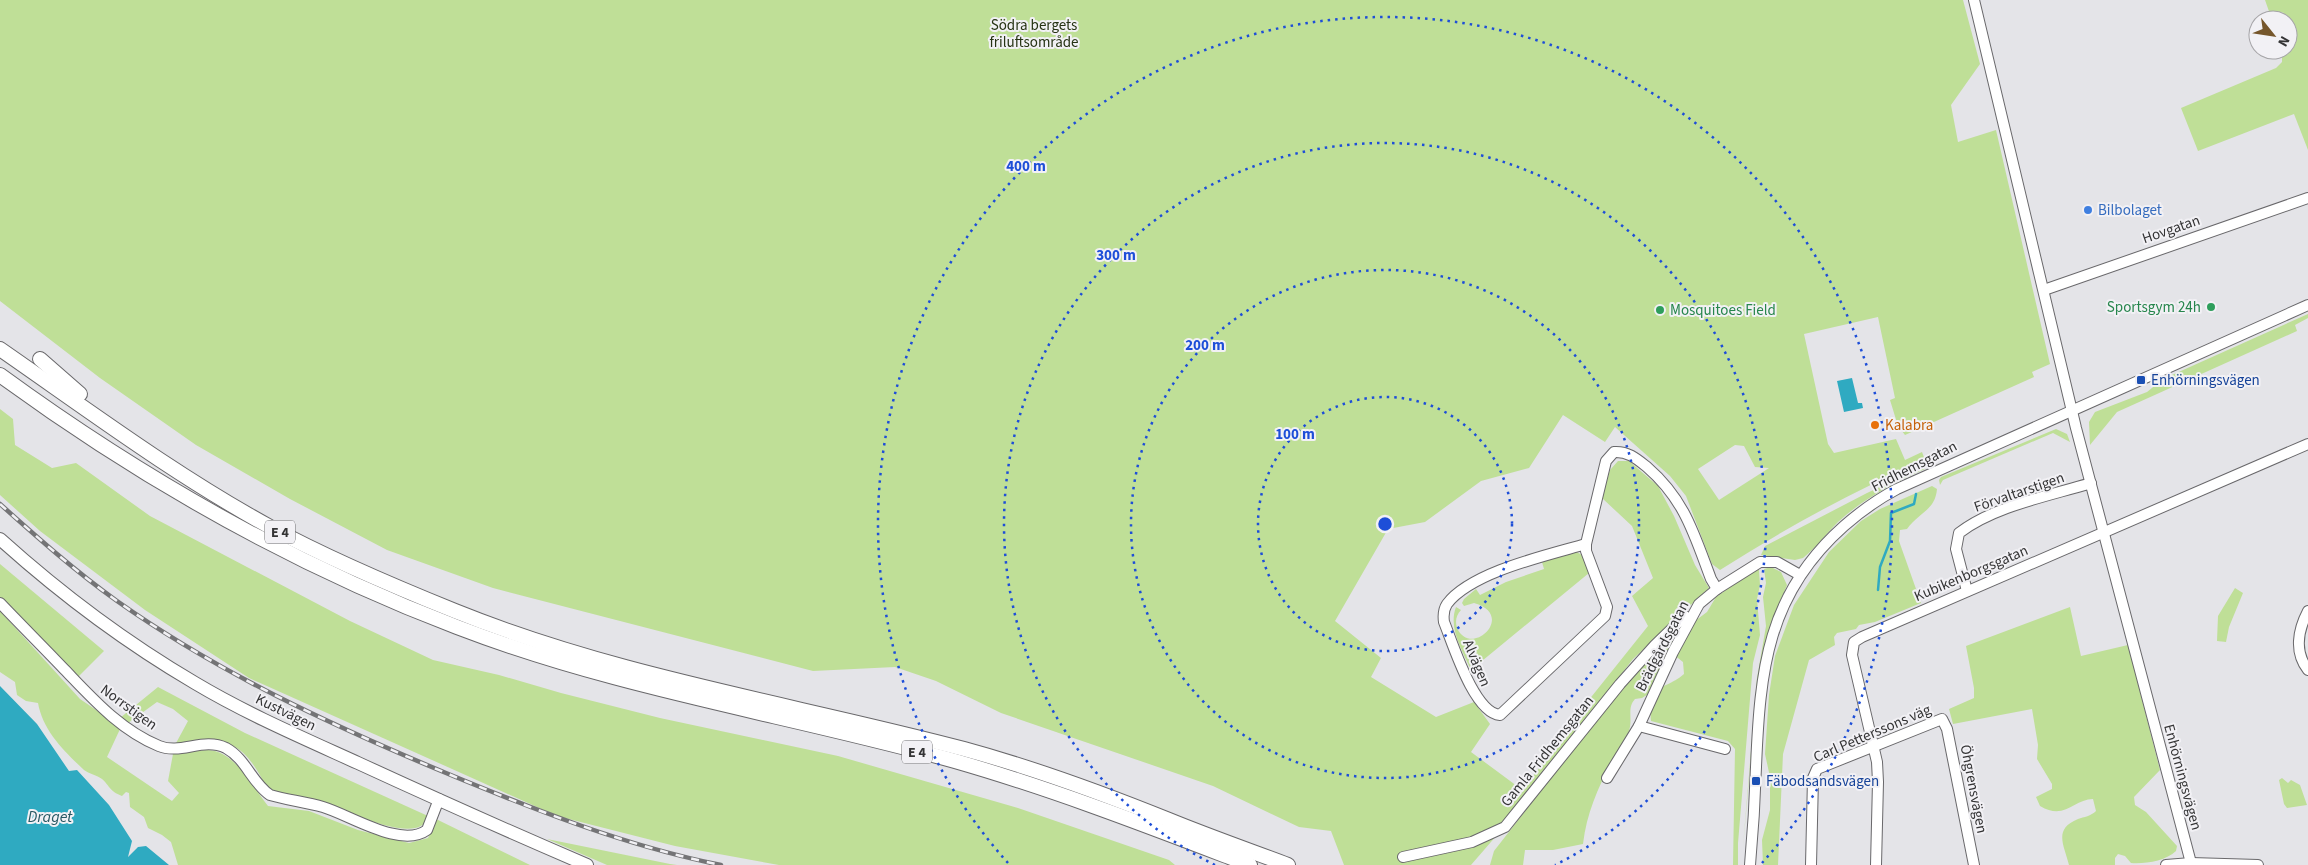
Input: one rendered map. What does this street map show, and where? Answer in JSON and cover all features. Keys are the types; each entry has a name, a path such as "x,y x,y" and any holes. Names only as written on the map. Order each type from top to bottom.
{"highway":[{"name":"E 4","path":"0,348 182,474 270,527 348,565 457,612 564,650 641,671 973,752 1128,803 1288,865"},
{"name":"E 4","path":"40,359 96,407 149,443 234,498 348,565"},
{"name":"E 4","path":"0,375 61,419 113,453 178,493 263,540 363,588 458,628 569,664 674,693 955,762 1075,799 1250,865"}],"main road":[{"name":"Kustvägen","path":"0,539 31,568 96,618 142,650 195,683 316,745 587,865"}],"street":[{"name":"Enhörningsvägen","path":"1974,0 2103,533 2191,863"},
{"name":"Hovgatan","path":"2044,290 2308,198"},
{"name":"Fridhemsgatan","path":"1750,865 1759,705 1764,668 1772,633 1800,575 1833,537 1856,516 1887,494 2005,439 2308,305"},
{"name":"Kubikenborgsgatan","path":"1876,865 1878,782 1852,655 1854,642 1967,590 2308,444"},
{"name":"Alvägen","path":"1586,544 1509,567 1486,576 1473,583 1447,604 1443,612 1444,622 1476,698 1490,713 1500,714 1605,616 1607,607 1586,551 1586,544 1606,461 1614,452 1628,453 1662,480 1680,504 1711,579 1717,589"},
{"name":"Förvaltarstigen","path":"1967,590 1956,549 1959,533 1970,524 2010,508 2091,483"},
{"name":"Brädgårdsgatan","path":"1607,778 1639,726 1672,652 1699,604 1717,589 1747,569 1764,562 1777,562 1800,575"},
{"name":"Norrstigen","path":"0,603 102,709 159,746 178,749 201,744 219,746 243,762 263,790 270,795 323,807 362,824 404,835 412,836 427,830 439,799"},
{"path":"2308,611 2302,627 2299,644 2300,654 2308,670"},
{"name":"Gamla Fridhemsgatan","path":"1403,858 1472,842 1505,827 1625,677 1685,616"},
{"name":"Carl Petterssons väg","path":"1810,865 1814,773 1817,769 1942,719"},
{"name":"Öhgrensvägen","path":"1942,719 1947,729 1974,865"},
{"path":"1639,726 1725,749"},
{"path":"2166,865 2191,863 2258,865"}],"green space":[{"name":"Södra bergets friluftsområde","path":"0,0 1963,0 1980,64 1951,105 1958,142 1996,130 2050,364 2032,372 2034,377 1905,435 1898,426 1890,400 1895,398 1878,317 1804,334 1828,444 1834,453 1896,439 1905,460 1922,452 1925,460 1872,484 1820,511 1720,570 1712,564 1686,496 1670,476 1615,427 1605,442 1563,415 1529,468 1481,481 1425,522 1388,529 1335,621 1381,658 1371,677 1436,717 1474,702 1490,724 1471,752 1521,789 1538,770 1544,756 1648,626 1632,596 1653,578 1632,526 1602,498 1610,470 1618,461 1629,461 1658,486 1674,516 1695,565 1709,588 1633,659 1497,835 1471,865 1344,865 1331,831 1299,827 1213,786 1001,713 936,681 895,667 813,671 493,588 387,550 290,499 196,445 100,378 0,301","holes":["1735,445 1744,446 1755,467 1769,468 1719,500 1698,469"]},
{"path":"2265,0 2308,0 2308,150 2294,114 2198,151 2181,108 2276,68 2282,60 2298,60 2298,10 2268,10"},
{"path":"2308,314 2308,318 2295,325 2297,331 2117,412 2090,445 2089,422 2095,412 2147,392 2163,379"},
{"path":"0,409 13,419 15,445 52,468 76,463 150,516 350,621 433,660 499,675 660,718 838,756 1018,808 1169,860 1175,865 779,865 675,846 557,816 249,678 145,610 40,531 0,495"},
{"path":"2056,429 2067,434 2070,442 2053,433 1943,480 1940,485 1939,480 1941,477"},
{"path":"1923,467 1925,469 1869,498 1848,513 1803,558 1795,560 1761,555 1765,546 1867,493"},
{"path":"1932,486 1937,489 1936,496 1930,507 1907,529 1900,530 1899,541 1921,603 1875,622 1859,625 1856,629 1837,633 1834,637 1835,645 1809,660 1783,754 1778,865 1763,865 1762,840 1770,810 1770,777 1765,754 1769,695 1775,656 1794,605 1829,552 1861,521 1880,509"},
{"path":"1575,551 1582,555 1589,573 1471,670 1455,631 1454,615 1456,607 1461,610 1457,616 1457,628 1464,636 1472,639 1480,637 1487,632 1491,624 1491,616 1486,609 1474,603 1464,606 1462,603 1464,599 1476,589 1480,595 1506,582 1544,569 1542,562"},
{"path":"0,564 104,651 76,679 0,598"},
{"path":"1771,567 1781,572 1787,585 1770,627 1758,677 1743,847 1757,678 1766,626 1763,597 1766,583 1764,569"},
{"path":"1756,569 1759,570 1760,585 1757,599 1760,635 1753,663 1738,843 1738,865 1733,865 1735,749 1728,741 1651,721 1651,711 1656,695 1662,687 1684,674 1683,662 1674,655 1691,624 1707,612 1716,597"},
{"path":"2235,588 2243,593 2229,627 2226,642 2217,641 2218,616"},
{"path":"2070,607 2081,656 2128,645 2160,770 2134,797 2135,805 2146,812 2177,846 2176,851 2167,857 2143,863 2131,863 2125,856 2118,854 2115,858 2115,865 2069,865 2062,838 2065,828 2070,823 2096,811 2093,799 2056,811 2040,806 2036,797 2052,789 2052,784 2037,759 2038,745 2032,709 1953,724 1949,709 1974,698 1974,688 1966,646"},
{"path":"0,611 80,699 121,727 107,757 172,801 179,793 168,781 173,754 208,750 227,756 235,763 268,806 309,811 358,830 409,843 428,838 436,819 530,865 178,865 171,842 148,828 144,817 130,807 129,793 126,792 122,796 118,794 98,776 84,770 55,740 44,723 38,703 26,701 17,695 15,682 0,672"},
{"path":"1670,638 1674,643 1650,693 1642,698 1635,699 1632,703 1630,729 1603,778 1594,799 1587,821 1583,844 1553,850 1525,850 1523,865 1490,865 1494,851 1639,665"},
{"path":"158,687 245,733 428,816 422,825 411,829 395,827 359,817 317,800 268,790 250,760 241,751 232,746 209,742 175,745 188,721 173,709 157,702 128,723 120,718"},
{"path":"2282,778 2288,783 2291,780 2300,785 2307,805 2287,808 2284,804 2279,780"},
{"path":"547,839 670,864 677,865 607,865"}],"water":[{"path":"1852,378 1858,403 1862,403 1863,408 1844,412 1837,381"},
{"name":"Draget","path":"0,686 37,724 69,771 77,770 109,805 132,841 128,857 138,847 146,846 169,865 0,865"}],"waterway":[{"path":"1878,590 1880,567 1890,541 1891,513 1914,504 1916,494"}],"railway":[{"path":"0,504 101,590 195,652 277,696 403,755 479,787 581,826 650,848 721,865"}],"place":[{"name":"Bilbolaget","path":"2088,210"},
{"name":"Sportsgym 24h","path":"2211,307"},
{"name":"Mosquitoes Field","path":"1660,310"},
{"name":"Enhörningsvägen","path":"2141,380"},
{"name":"Kalabra","path":"1875,425"},
{"name":"Fäbodsandsvägen","path":"1756,781"}]}
